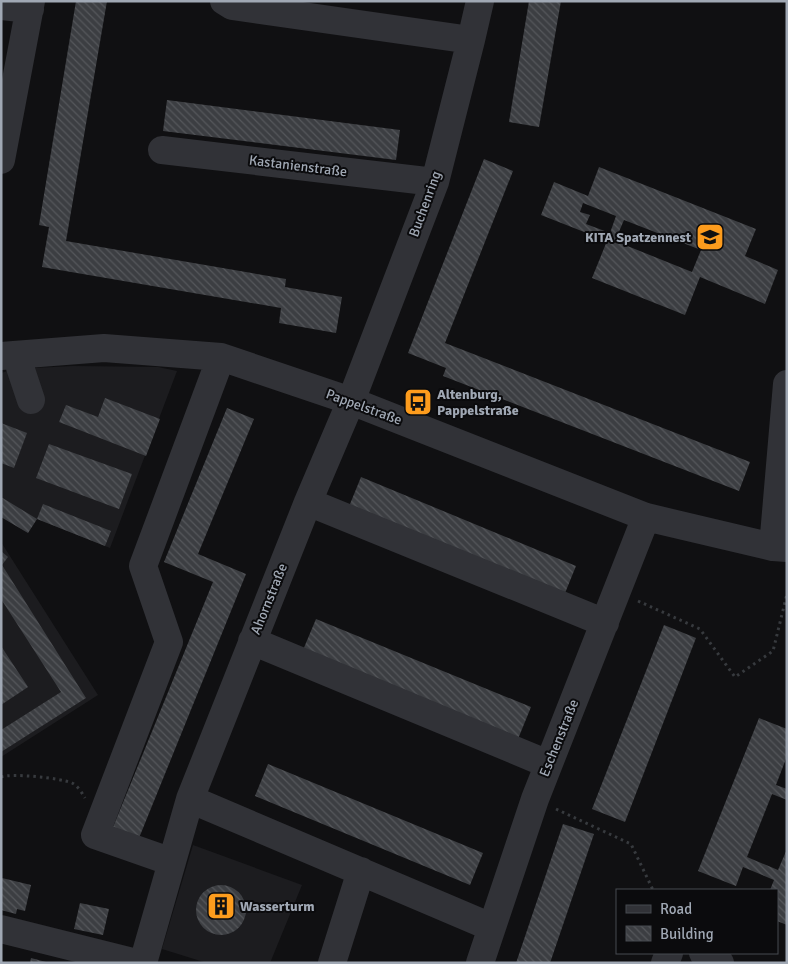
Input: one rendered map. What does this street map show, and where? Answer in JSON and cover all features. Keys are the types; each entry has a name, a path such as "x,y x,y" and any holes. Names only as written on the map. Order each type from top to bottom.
{"street":[{"path":"224,1 232,6 471,40"},
{"name":"Buchenring","path":"351,401 434,182 480,1"},
{"path":"1,6 31,5 1,160"},
{"name":"Kastanienstraße","path":"162,150 434,182"},
{"name":"Pappelstraße","path":"9,356 104,348 221,358 351,401 646,517 780,547 787,384"},
{"path":"9,356 31,400"},
{"path":"172,862 95,835 169,642 143,566 221,358"},
{"name":"Ahornstraße","path":"143,963 190,798 308,502 351,401"},
{"path":"308,502 605,623"},
{"name":"Eschenstraße","path":"480,963 490,927 535,798 646,517"},
{"path":"252,642 548,764"},
{"path":"190,798 490,927"},
{"path":"332,963 361,871"},
{"path":"1,929 136,963"},
{"path":"705,954 720,963"}],"path":[{"path":"617,591 700,629 735,677 773,651 787,594"},
{"path":"1,777 19,774 72,783 80,790 100,820"},
{"path":"535,798 631,844 653,889"}],"shaded area":[{"path":"73,366 158,367 177,371 110,548 37,519 28,533 1,517 1,373 14,369"},
{"path":"1,542 98,695 1,757"},
{"path":"193,845 302,885 270,963 207,963 162,949"}],"building":[{"path":"76,1 107,1 66,241 286,279 285,287 342,297 336,333 279,323 281,308 42,267 49,227 39,225"},
{"path":"529,1 561,1 539,127 509,122"},
{"path":"167,100 400,130 396,160 163,131"},
{"path":"484,159 513,171 445,343 750,462 739,491 443,376 446,368 408,353"},
{"name":"KITA Spatzennest","path":"599,167 756,229 745,256 778,270 765,304 700,277 685,315 592,278 607,241 541,215 554,182 588,196","holes":["583,203 616,216 610,233 586,224 590,215 580,212","624,220 701,250 692,272 615,241"]},
{"path":"105,398 160,419 146,456 59,422 66,405 98,417"},
{"path":"227,408 254,419 198,554 246,574 139,838 113,827 213,582 164,562"},
{"path":"1,423 27,433 14,468 1,463"},
{"path":"49,444 132,474 119,509 36,478"},
{"path":"361,477 576,566 563,598 348,509"},
{"path":"1,497 37,519 28,533 1,517"},
{"path":"43,504 111,531 105,546 37,519"},
{"path":"1,551 8,557 2,565 86,698 1,752 1,730 61,692 1,599"},
{"path":"316,619 531,707 518,739 303,650"},
{"path":"664,625 696,638 625,822 592,809"},
{"path":"1,646 28,687 1,705"},
{"path":"759,718 787,729 787,756 776,785 787,789 787,800 772,794 747,857 778,870 787,849 787,925 778,921 778,889 770,889 774,880 743,867 736,886 698,871"},
{"path":"268,764 483,853 470,885 255,796"},
{"path":"563,824 594,834 550,963 516,963"},
{"path":"2,878 31,885 25,911 17,909 16,914 1,910"},
{"name":"Wasserturm","path":"216,885 226,885 239,892 246,905 246,915 239,928 226,935 216,935 207,931 200,924 196,915 196,905 200,896 207,889"},
{"path":"80,903 109,909 103,935 74,929"},
{"path":"31,958 46,962 46,963 30,963"}],"place":[{"name":"KITA Spatzennest","path":"710,237"},
{"name":"Altenburg, Pappelstraße","path":"418,402"},
{"name":"Wasserturm","path":"221,906"}]}
